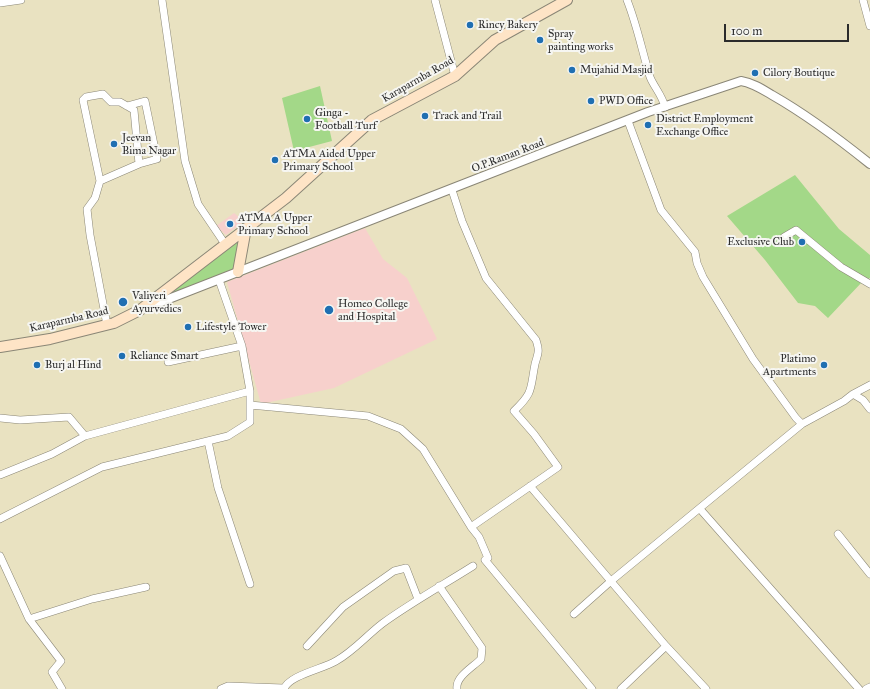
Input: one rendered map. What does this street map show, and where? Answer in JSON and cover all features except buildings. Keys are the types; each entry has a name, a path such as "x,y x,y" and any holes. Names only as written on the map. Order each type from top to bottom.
{"main road":[{"name":"Karaparmba Road","path":"0,347 50,339 107,324 140,310 286,198 372,120 455,76 495,40 567,0"},
{"path":"238,272 246,228"}],"street":[{"path":"0,3 22,0"},
{"path":"162,0 185,161 198,204 225,244"},
{"path":"435,0 455,76"},
{"path":"627,0 632,10 650,76 666,107"},
{"path":"863,0 870,26"},
{"name":"O.P.Raman Road","path":"140,310 452,190 628,120 742,81 747,82 786,103 839,139 870,164"},
{"path":"107,324 90,235 87,209 95,198 100,182 84,98 103,94 111,102 120,102 134,110 139,164"},
{"path":"100,182 139,164 157,159 145,101 126,106"},
{"path":"628,120 661,210 695,252 697,263 703,277 753,359 802,424"},
{"path":"452,190 462,220 486,278 536,340 539,351 535,364 533,385 525,400 514,411 534,434 558,467 471,527"},
{"path":"784,237 796,230 841,268 870,284"},
{"path":"0,519 102,467 228,436 250,422 250,391 242,346 218,280"},
{"path":"168,362 242,346"},
{"path":"574,614 802,424 870,385"},
{"path":"0,475 52,454 85,436 250,391"},
{"path":"853,394 863,400 870,409"},
{"path":"250,405 368,416 401,430 423,449 471,527 479,537 488,558 485,560 592,689"},
{"path":"0,418 20,420 69,417 85,436"},
{"path":"208,441 218,488 250,584"},
{"path":"530,486 666,646 706,689"},
{"path":"700,509 859,689"},
{"path":"838,534 870,574"},
{"path":"0,556 29,620 61,661 52,672 62,689"},
{"path":"221,689 228,686 283,688 297,677 335,662 348,654 378,626 418,599 473,566"},
{"path":"308,646 343,607 394,571 406,568 418,599"},
{"path":"439,586 482,648 481,659 460,678 456,684 457,689"},
{"path":"29,620 92,599 146,587"},
{"path":"621,689 666,646"},
{"path":"866,689 870,687"}],"shaded area":[{"name":"ATMA A Upper Primary School","path":"234,213 244,221 226,235 216,226"},
{"name":"Homeo College and Hospital","path":"365,228 383,259 407,278 437,339 334,388 261,404 227,282"}],"green space":[{"name":"Ginga - Football Turf","path":"320,86 332,141 294,151 282,98"},
{"name":"Exclusive Club","path":"795,175 839,229 870,255 870,278 863,281 828,318 815,306 798,303 765,260 727,216"},
{"path":"243,234 238,272 158,300"}],"place":[{"name":"Rincy Bakery","path":"470,25"},
{"name":"Spray painting works","path":"540,40"},
{"name":"Mujahid Masjid","path":"572,70"},
{"name":"Cilory Boutique","path":"755,73"},
{"name":"PWD Office","path":"591,101"},
{"name":"Track and Trail","path":"425,116"},
{"name":"Ginga - Football Turf","path":"307,119"},
{"name":"District Employment Exchange Office","path":"648,125"},
{"name":"Jeevan Bima Nagar","path":"114,144"},
{"name":"ATMA Aided Upper Primary School","path":"275,160"},
{"name":"ATMA A Upper Primary School","path":"230,224"},
{"name":"Exclusive Club","path":"802,242"},
{"name":"Valiyeri Ayurvedics","path":"123,302"},
{"name":"Homeo College and Hospital","path":"329,310"},
{"name":"Lifestyle Tower","path":"188,327"},
{"name":"Reliance Smart","path":"122,356"},
{"name":"Burj al Hind","path":"37,365"},
{"name":"Platimo Apartments","path":"824,365"}]}
